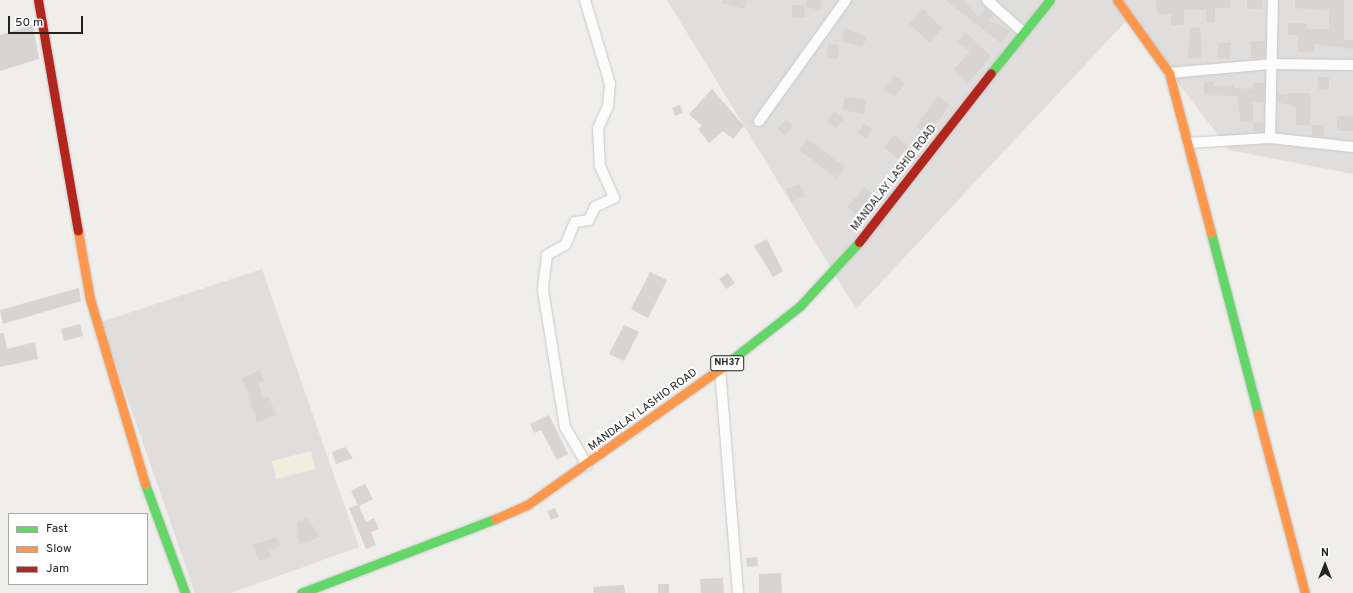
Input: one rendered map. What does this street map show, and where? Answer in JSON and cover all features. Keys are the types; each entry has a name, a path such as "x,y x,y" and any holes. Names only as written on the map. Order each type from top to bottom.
{"main road":[{"path":"38,0 90,299 147,490 185,593"},
{"name":"MANDALAY LASHIO ROAD","path":"301,593 446,540 527,505 587,465 720,369 800,306 878,222 1050,0"},
{"path":"1117,0 1168,73 1188,143 1305,593"}],"street":[{"path":"585,0 610,84 608,106 598,128 600,166 614,198 596,207 589,220 575,222 566,245 547,255 543,290 566,427 587,465"},
{"path":"759,121 846,0"},
{"path":"987,0 1024,32"},
{"path":"1270,138 1273,0"},
{"path":"1168,73 1271,64 1353,65"},
{"path":"1188,143 1270,138 1353,147"},
{"path":"720,369 738,593"}],"shaded area":[{"path":"667,0 1353,0 1353,174 1229,150 1129,18 856,309"},
{"path":"262,269 359,547 231,593 195,593 101,322"}],"green space":[{"path":"311,451 315,469 276,479 272,461"}],"building":[{"path":"722,0 747,0 745,9 722,3"},
{"path":"807,0 822,0 820,10 805,7"},
{"path":"945,0 964,0 978,18 986,8 993,15 989,20 1011,31 1001,43"},
{"path":"1156,0 1230,0 1230,8 1215,8 1215,22 1206,22 1206,10 1184,10 1184,25 1171,25 1171,14 1157,15"},
{"path":"1247,0 1262,0 1262,9 1247,9"},
{"path":"1295,0 1344,0 1344,40 1353,40 1353,49 1313,44 1314,52 1298,52 1298,35 1288,35 1288,23 1306,23 1306,29 1329,29 1329,10 1295,8"},
{"path":"792,5 804,5 805,17 792,18"},
{"path":"923,9 942,28 930,43 909,24"},
{"path":"33,25 39,59 0,71 0,35"},
{"path":"1200,27 1202,58 1188,58 1190,28"},
{"path":"844,28 867,37 862,47 842,41"},
{"path":"966,33 991,56 968,83 954,69 970,52 958,42"},
{"path":"1251,41 1265,41 1265,58 1251,58"},
{"path":"1218,43 1231,43 1230,59 1218,58"},
{"path":"828,44 839,45 838,59 827,58"},
{"path":"894,75 905,83 895,97 884,89"},
{"path":"1318,77 1329,77 1329,90 1318,90"},
{"path":"1204,81 1214,81 1214,86 1234,85 1234,88 1253,89 1253,83 1265,83 1264,102 1253,102 1253,122 1241,122 1237,96 1204,95"},
{"path":"712,89 744,126 733,139 723,131 709,143 698,129 702,126 689,114"},
{"path":"1311,93 1310,125 1296,125 1296,107 1277,102 1277,95"},
{"path":"938,96 949,105 928,136 916,126"},
{"path":"845,97 866,100 864,114 843,110"},
{"path":"680,105 683,113 675,116 672,108"},
{"path":"834,111 844,118 836,128 827,122"},
{"path":"1337,116 1353,116 1353,131 1337,131"},
{"path":"787,120 793,127 784,135 777,128"},
{"path":"1263,122 1263,131 1253,131 1253,123"},
{"path":"864,123 873,129 866,139 858,133"},
{"path":"1312,125 1324,125 1324,137 1312,136"},
{"path":"894,135 908,146 898,159 884,147"},
{"path":"807,139 845,167 837,178 799,150"},
{"path":"799,184 805,196 792,202 786,189"},
{"path":"865,187 878,199 860,218 847,207"},
{"path":"767,239 783,271 773,277 754,246"},
{"path":"650,272 667,280 648,318 631,309"},
{"path":"728,273 735,283 726,289 719,279"},
{"path":"79,288 81,301 3,324 0,310"},
{"path":"80,324 83,336 64,341 61,329"},
{"path":"624,325 639,332 624,361 609,354"},
{"path":"0,333 4,333 7,349 35,342 38,359 0,367"},
{"path":"260,370 264,381 258,383 263,398 269,396 276,415 257,422 242,378"},
{"path":"549,415 568,454 557,460 541,430 534,433 530,424"},
{"path":"345,447 353,458 336,464 332,452"},
{"path":"365,484 373,499 359,506 366,522 374,518 379,529 371,532 376,545 366,549 349,508 358,505 351,491"},
{"path":"555,508 559,517 551,520 547,511"},
{"path":"307,518 320,537 299,544 297,522"},
{"path":"276,537 280,546 269,551 271,557 259,561 253,545"},
{"path":"757,557 758,566 747,567 746,558"},
{"path":"781,573 782,593 759,593 759,574"},
{"path":"723,578 724,593 701,593 700,579"},
{"path":"658,584 669,584 669,593 658,593"},
{"path":"624,585 625,593 594,593 593,587"}],"traffic: fast":[{"path":"991,73 1050,0"},
{"path":"1211,233 1258,414"},
{"path":"721,368 800,306 859,242"},
{"path":"145,484 185,593"},
{"path":"301,593 495,519"}],"traffic: slow":[{"path":"1117,0 1169,73 1211,233"},
{"path":"78,231 90,299 145,484"},
{"path":"495,519 527,505 721,368"},
{"path":"1258,414 1305,593"}],"traffic: jam":[{"path":"38,0 78,231"},
{"path":"859,242 991,73"}]}
